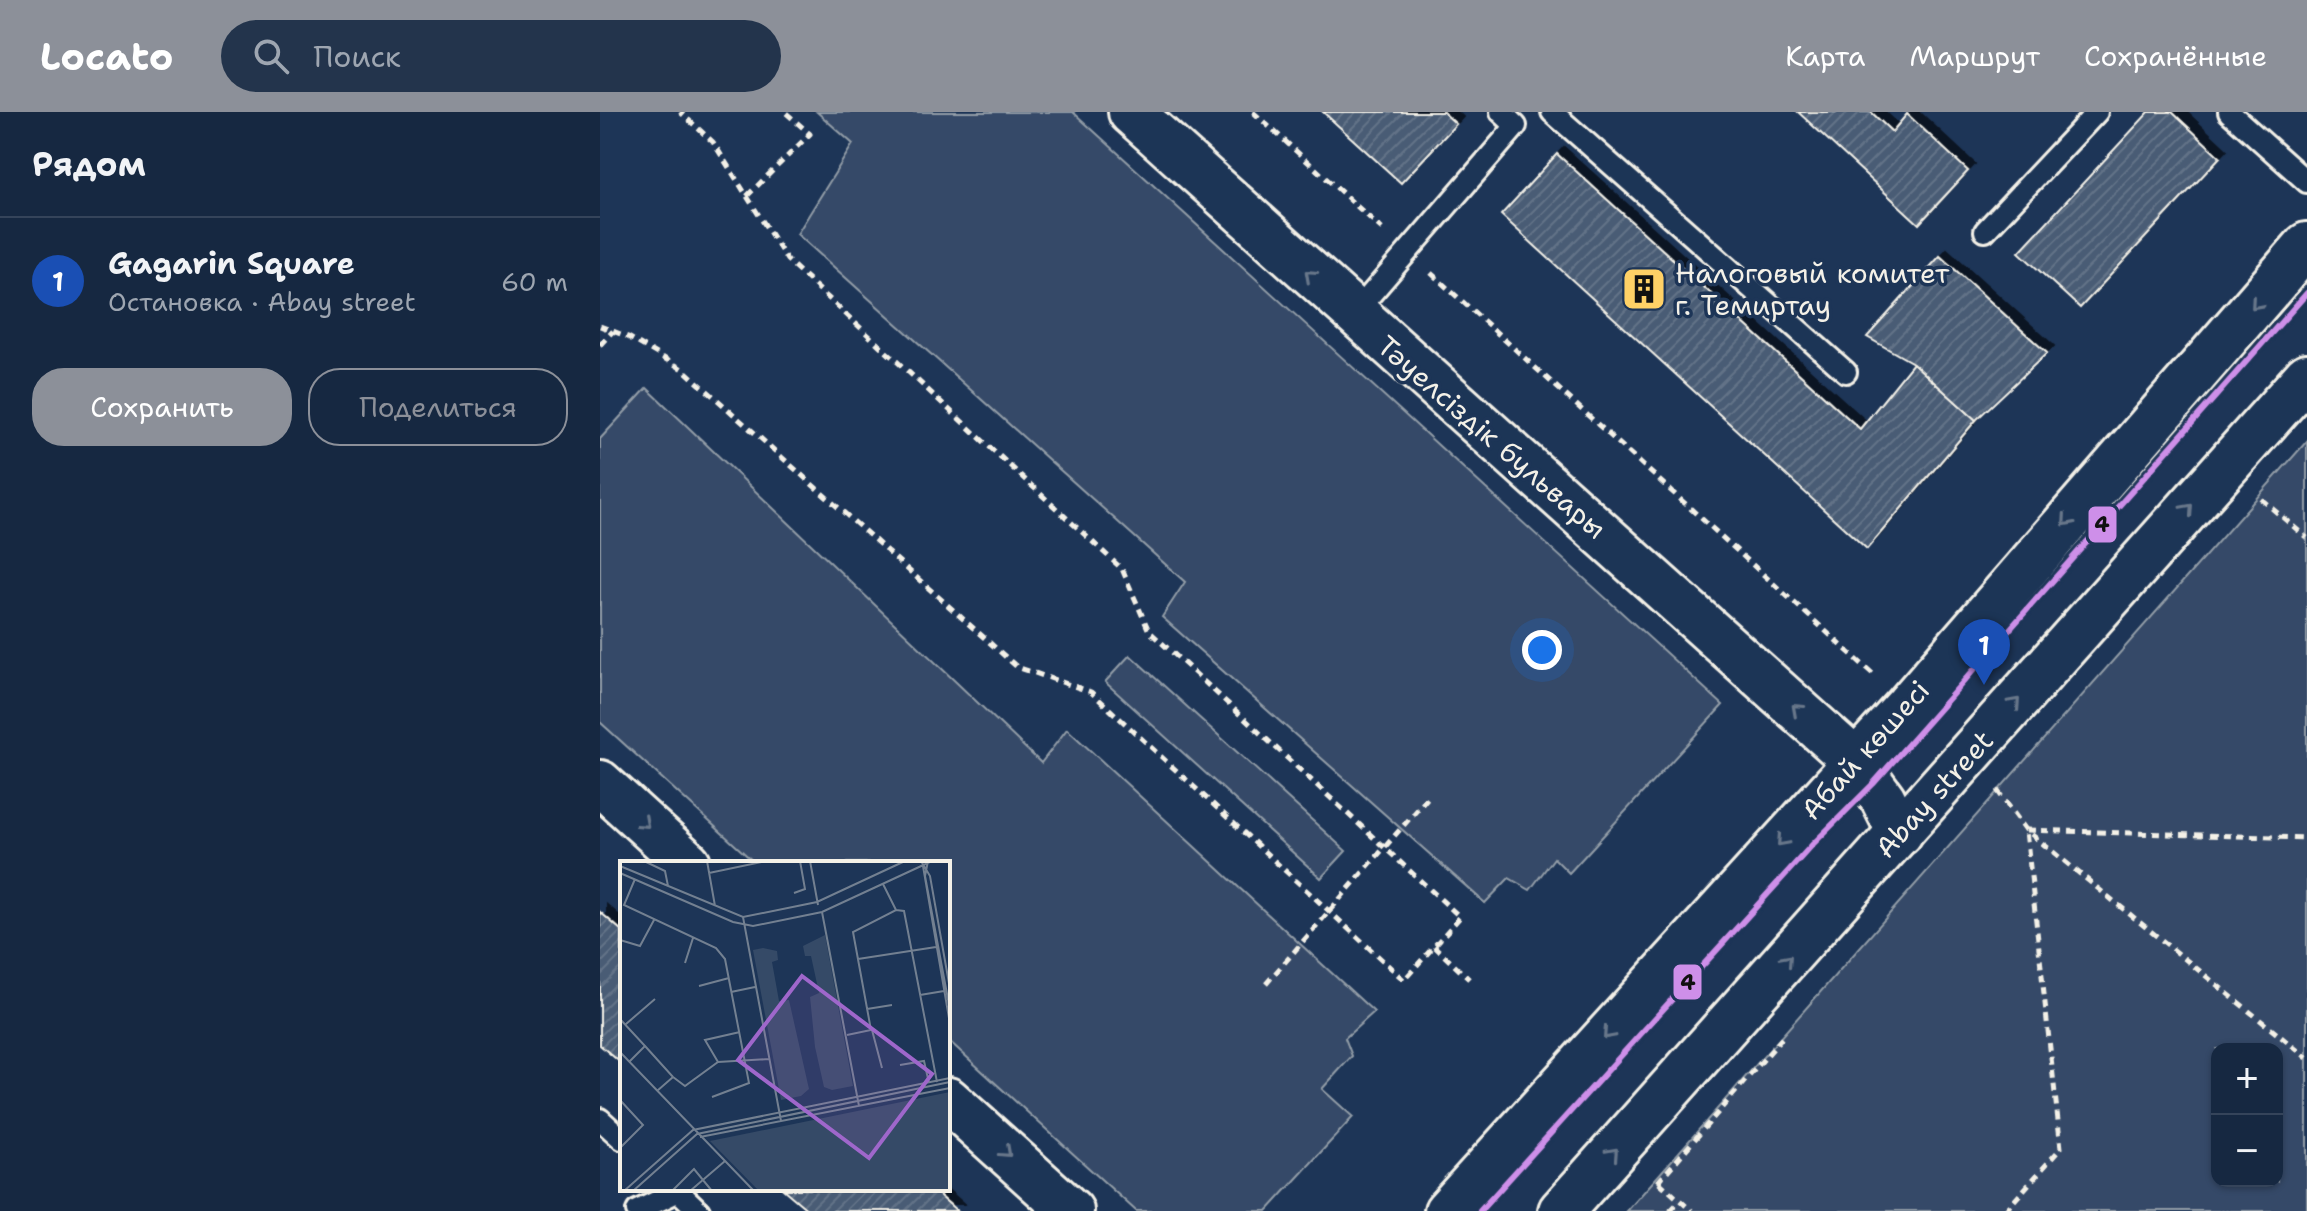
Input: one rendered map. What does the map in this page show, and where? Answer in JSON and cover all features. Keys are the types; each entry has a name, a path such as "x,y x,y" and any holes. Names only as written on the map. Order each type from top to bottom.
{"street":[{"name":"Тәуелсіздік бульвары","path":"1131,112 1353,315 1855,761 1883,799 1900,833"},
{"name":"Абай көшесі","path":"1447,1211 1908,705 2307,245"},
{"name":"Abay street","path":"1561,1211 2307,376"},
{"path":"600,783 686,861"},
{"path":"950,1102 1071,1211"}],"lane":[{"path":"1353,315 1523,119 1501,112"},
{"path":"1552,112 1846,372"},
{"path":"1985,231 2097,112"},
{"path":"2229,112 2307,182"},
{"path":"600,1119 620,1137"},
{"path":"637,1211 678,1191"},
{"path":"681,1191 699,1211"}],"path":[{"path":"600,326 684,370 1017,667 1091,692 1404,980 1460,917 1149,631 1122,569 787,260 713,142 680,112"},
{"path":"747,196 810,134 785,112"},
{"path":"1253,112 1908,705"},
{"path":"600,345 613,331"},
{"path":"2261,499 2307,538"},
{"path":"1266,984 1430,795"},
{"path":"2026,830 2307,838"},
{"path":"2026,830 2307,1058"},
{"path":"2005,1211 2061,1148 2026,830"},
{"path":"1434,946 1469,979"},
{"path":"1670,1211 1680,1201"}],"shaded area":[{"path":"817,112 1073,112 1723,705 1569,873 1554,858 1530,890 1509,878 1485,903 1162,617 1185,582 797,234 853,144"},
{"path":"647,388 1041,763 1067,729 1374,1012 1345,1038 1352,1056 1322,1089 1353,1117 1267,1211 1136,1211 950,1042 950,861 753,861 600,722 600,439"},
{"path":"2307,441 2307,1211 1627,1211"},
{"path":"1130,655 1346,851 1321,878 1105,682"}],"building":[{"path":"1323,112 1443,112 1456,124 1401,183"},
{"path":"1798,112 1871,112 1892,132 1907,114 1968,171 1919,224"},
{"path":"2149,112 2172,112 2220,157 2080,308 2019,252"},
{"name":"Налоговый комитет г. Темиртау","path":"1557,154 1860,429 1913,363 1976,420 1867,549 1501,215"},
{"path":"1940,256 2047,353 1976,420 1913,363 1867,337"},
{"path":"600,912 620,929 620,1062 600,1045"},
{"path":"785,1191 934,1191 957,1211 809,1211"}],"transit line":[{"name":"4","path":"1480,1211 1813,844 1873,784 2307,293"}],"place":[{"name":"Налоговый комитет г. Темиртау","path":"1644,289"},
{"name":"Gagarin Square","path":"1984,685"}]}
